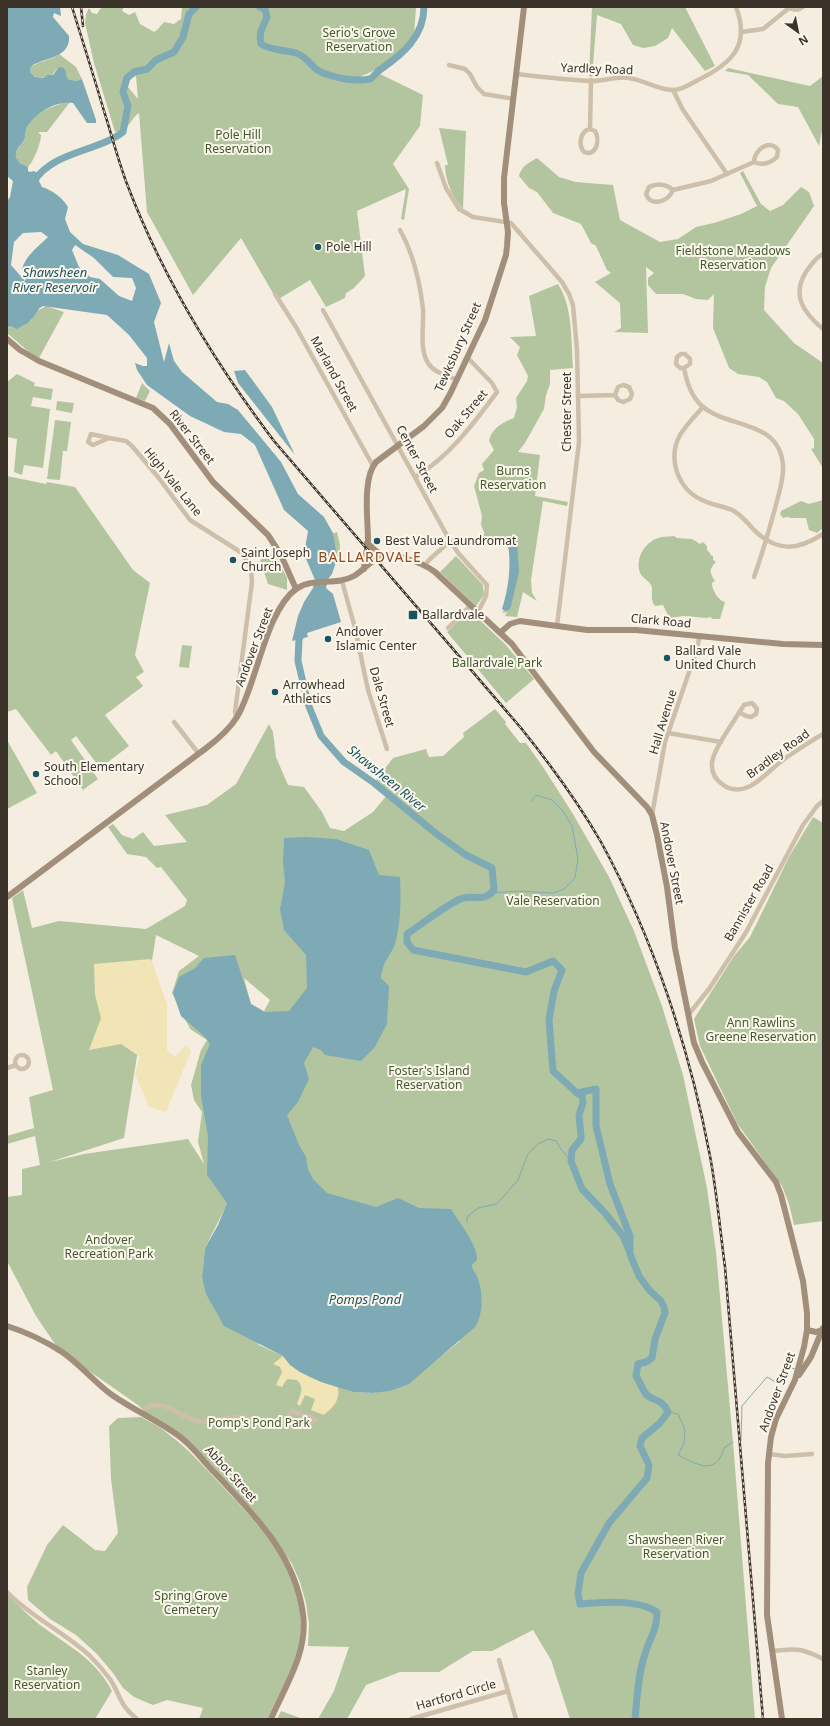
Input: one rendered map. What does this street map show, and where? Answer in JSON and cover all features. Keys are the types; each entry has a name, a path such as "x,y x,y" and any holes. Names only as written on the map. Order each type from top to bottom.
{"main road":[{"name":"Tewksbury Street","path":"373,466 437,414 450,394 485,320 506,255 508,232 504,203 504,178 524,7"},
{"name":"River Street","path":"7,339 20,350 36,360 153,408 170,424 213,482 268,535 281,555 296,589"},
{"path":"364,569 367,543 368,482 373,466"},
{"path":"367,543 376,551 385,556"},
{"path":"296,589 303,585 313,583 342,581 356,575 378,558 385,556"},
{"name":"Andover Street","path":"385,556 405,558 425,566 438,575 501,632 522,656 594,752 647,807 652,815 663,863 675,948 694,1043 722,1102 743,1139 770,1172 781,1195 803,1281 807,1313 807,1331 804,1347 795,1380 776,1419 769,1454 766,1616 782,1719"},
{"name":"Andover Street","path":"7,897 199,754 226,732 236,718 248,694 272,625 286,600 296,589"},
{"name":"Clark Road","path":"501,632 510,624 520,621 586,630 636,630 784,644 823,645"},
{"name":"Abbot Street","path":"7,1326 62,1352 101,1386 128,1406 181,1437 256,1517 280,1548 299,1590 303,1615 303,1641 293,1673 271,1719"},
{"path":"807,1331 821,1332"},
{"path":"804,1347 821,1332"},
{"path":"795,1380 811,1357 821,1332"}],"street":[{"path":"727,174 683,110 673,90 684,88 711,74 725,65 735,52 740,41 741,32 740,20 736,7"},
{"path":"741,32 763,29 789,7 797,10 803,7"},
{"path":"449,65 465,69 480,91 484,94 514,99"},
{"name":"Yardley Road","path":"517,74 591,80 629,78 673,90"},
{"path":"590,129 591,80"},
{"path":"590,129 596,133 597,142 595,151 588,154 582,150 581,146 583,133 590,129"},
{"path":"673,190 669,198 664,200 652,201 648,199 646,194 649,187 665,185 673,190 699,184 754,162 763,164 778,157 778,150 775,146 770,145 760,149 756,153 754,162"},
{"path":"437,163 446,188 459,209 473,217 507,222"},
{"name":"Chester Street","path":"507,222 511,223 552,269 569,294 575,315 579,442 557,626"},
{"path":"400,230 411,252 422,300 425,357 431,368 457,380"},
{"path":"823,254 813,263 804,276 799,291 803,306 823,329"},
{"name":"Marland Street","path":"275,294 300,333 373,466"},
{"name":"Center Street","path":"323,310 450,541 459,554 487,585 486,596 478,612"},
{"name":"Oak Street","path":"415,477 434,465 446,454 497,392 492,383 467,357"},
{"path":"684,368 690,390 703,407 718,415 761,431 771,438 780,452 783,464 783,477 767,540 754,577"},
{"path":"578,396 615,395"},
{"path":"703,407 683,431 677,442 675,462 679,478 684,486 702,501 735,512 767,540 778,545 792,547 807,543 823,534"},
{"name":"High Vale Lane","path":"109,438 97,444 90,444 88,442 91,434 119,439 128,444 158,477 190,520 197,526 235,547 246,558 251,569 252,582 234,712 236,718"},
{"path":"425,566 429,560 450,541"},
{"name":"Dale Street","path":"342,581 355,628 368,690 387,749"},
{"path":"448,628 471,605"},
{"name":"Hall Avenue","path":"652,815 668,733 700,636"},
{"name":"Bradley Road","path":"739,712 712,758 713,772 716,778 723,786 733,789 740,790 753,784 784,759 823,734"},
{"path":"174,722 199,754"},
{"path":"668,733 721,742"},
{"name":"Bannister Road","path":"689,1014 709,989 745,934 803,825 816,806 823,801"},
{"path":"7,1068 16,1065"},
{"path":"146,1408 156,1404 163,1405 185,1417 206,1423 235,1417 244,1417 273,1423 287,1420 300,1428 316,1420 290,1411 287,1420"},
{"path":"769,1454 785,1456 812,1454"},
{"path":"7,1592 23,1606 76,1644 90,1656 110,1680 127,1712 137,1719"},
{"path":"772,1652 799,1649 807,1651 823,1659"},
{"path":"499,1660 516,1719"},
{"name":"Hartford Circle","path":"411,1719 508,1690"}],"green space":[{"name":"Pole Hill Reservation","path":"104,7 124,7 122,11 129,15 135,12 140,24 154,32 164,22 174,24 181,19 182,7 416,7 414,36 390,59 375,70 361,76 361,79 378,73 423,95 420,126 393,164 409,189 404,220 401,219 406,189 357,211 365,276 354,288 346,293 345,298 326,307 310,280 277,300 241,238 193,295 147,212 139,113 126,128 115,132 94,63 85,23 86,14 89,8 92,13 97,14 100,9","holes":["136,76 138,99 128,87 128,79"]},
{"path":"592,7 685,7 715,66 705,71 672,28 668,38 655,46 643,48 633,45 621,24 597,15 592,77 589,76"},
{"path":"59,54 76,67 82,79 76,81 68,79 59,67 51,76 47,75 38,78 30,72 31,67 34,65"},
{"path":"728,68 810,86 823,76 823,126 819,146 798,107 778,104 748,75 725,71"},
{"path":"70,102 47,132 38,132 41,135 40,143 35,156 28,167 19,162 16,153 24,140 27,127 39,114 54,106"},
{"path":"439,128 466,131 463,209 453,195 448,183 445,165 448,165"},
{"name":"Fieldstone Meadows Reservation","path":"537,158 559,177 576,182 613,185 620,220 660,242 678,239 696,227 741,214 757,206 740,173 743,171 761,204 770,211 783,205 801,187 809,192 814,206 771,268 765,287 764,310 794,343 823,363 823,468 811,449 814,448 814,439 798,414 784,401 776,398 767,382 759,377 738,374 729,368 713,328 714,294 708,300 696,299 683,294 656,294 648,285 648,278 654,273 646,267 648,333 614,332 621,328 620,303 595,282 611,273 607,270 596,246 591,243 581,224 553,213 537,192 529,188 519,176 524,167"},
{"name":"Burns Reservation","path":"558,284 563,293 569,314 573,368 550,370 550,384 546,395 544,409 525,443 518,452 540,455 535,496 568,502 567,506 543,501 531,580 532,593 537,601 523,592 517,617 505,616 507,612 503,612 509,584 511,565 509,547 505,539 487,544 484,540 484,532 481,525 482,516 474,486 479,473 484,470 482,464 494,450 489,441 492,433 498,426 514,418 517,407 516,398 527,381 528,376 517,355 520,347 510,337 536,336 529,296"},
{"path":"46,306 64,312 39,358 29,352 7,333 7,329 11,326 19,328 32,320 33,313"},
{"path":"17,374 35,383 34,386 53,389 51,400 33,397 31,406 50,409 43,468 24,465 22,475 14,472 17,439 7,437 7,382"},
{"path":"142,383 150,391 145,401 136,398"},
{"path":"57,401 74,403 72,413 56,410"},
{"path":"55,420 71,422 67,451 63,451 60,480 47,479"},
{"path":"7,476 46,484 47,482 75,487 133,570 150,583 135,655 144,672 136,677 143,686 105,715 129,746 100,768 76,736 71,740 98,779 83,790 56,751 51,755 16,709 7,712"},
{"path":"823,500 823,528 817,533 809,530 806,518 783,518 780,514 781,511 801,501 809,504"},
{"path":"337,532 340,545 339,563 336,563 332,534"},
{"path":"674,536 677,538 692,539 700,544 703,542 707,546 707,550 711,554 710,555 713,556 713,560 716,562 711,569 711,574 715,581 712,583 712,586 718,597 725,602 720,619 683,616 671,618 663,605 655,606 653,603 652,588 649,582 640,573 640,557 645,548 653,540 660,537"},
{"path":"274,552 287,578 287,590 268,584 260,560"},
{"path":"456,556 483,585 484,595 476,606 440,572"},
{"name":"Ballardvale Park","path":"469,610 506,645 534,679 506,703 447,632"},
{"path":"182,645 192,646 189,668 179,667"},
{"path":"495,709 520,743 526,743 543,767 573,814 609,877 634,931 662,1006 683,1075 707,1188 716,1252 755,1719 570,1719 551,1660 533,1630 492,1651 473,1651 439,1672 400,1672 366,1685 347,1719 318,1719 334,1691 349,1647 308,1646 309,1624 306,1603 300,1582 292,1564 258,1516 204,1457 147,1414 138,1405 59,1350 36,1316 7,1261 7,1197 22,1195 22,1169 40,1165 35,1136 7,1144 7,1136 34,1128 29,1097 53,1090 12,898 23,890 32,928 59,921 146,929 185,906 187,900 161,867 157,868 146,857 127,854 108,827 113,824 122,835 133,839 143,832 154,846 187,842 165,815 207,805 236,784 269,724 273,732 276,757 288,785 304,787 322,812 330,828 344,831 373,812 387,795 374,783 393,758 426,749 429,757 443,756 464,737 463,733","holes":["156,935 199,956 179,971 172,993 190,1029 207,1040 201,1050 191,1085 194,1100 202,1112 198,1142 204,1164 188,1139 84,1154 50,1162 124,1138","244,978 270,1000 264,1011 251,1004","227,1204 460,1341 409,1383 399,1388 372,1393 353,1392 333,1385 283,1356 259,1345 202,1277 205,1248"]},
{"path":"7,740 37,793 7,809"},
{"name":"Ann Rawlins Greene Reservation","path":"813,817 823,823 823,1221 794,1225 789,1204 782,1186 737,1123 700,1046 694,1019 734,956 750,937 789,857"},
{"name":"Spring Grove Cemetery","path":"141,1417 161,1428 205,1467 256,1523 281,1557 290,1576 297,1595 301,1617 300,1640 291,1670 268,1719 199,1719 203,1708 167,1700 153,1705 134,1697 123,1688 97,1654 76,1635 50,1619 28,1600 27,1587 47,1545 63,1525 95,1550 105,1551 118,1533 111,1479 109,1426 118,1418"},
{"name":"Stanley Reservation","path":"8,1595 40,1625 71,1646 98,1670 112,1691 95,1719 7,1719"},
{"path":"281,1711 303,1719 277,1719"}],"sand":[{"path":"151,959 167,1004 167,1050 175,1057 186,1045 191,1051 166,1112 149,1107 135,1074 140,1057 121,1044 89,1050 101,1018 95,995 94,964"},
{"path":"283,1356 295,1368 308,1376 338,1387 336,1403 324,1415 311,1410 315,1399 305,1395 300,1406 297,1404 301,1386 297,1380 287,1379 282,1387 276,1385 282,1372 280,1367 273,1364"}],"water":[{"name":"Shawsheen River Reservoir","path":"7,7 60,7 61,16 54,13 53,17 69,36 69,43 62,53 33,65 30,72 35,77 43,78 47,75 53,75 59,67 64,68 68,79 76,81 82,79 96,123 87,123 73,103 53,106 41,112 27,127 24,140 17,151 16,158 20,163 28,167 28,171 34,171 39,174 38,179 42,187 50,190 63,200 68,207 65,219 70,232 83,244 118,255 149,274 161,303 154,322 164,362 169,343 174,361 182,372 217,402 228,404 238,410 281,462 298,494 324,517 333,533 336,551 336,562 332,574 328,579 326,588 333,594 341,622 307,633 308,637 292,641 298,616 304,602 313,588 315,580 304,554 308,531 284,510 255,445 241,434 224,432 190,416 147,385 137,370 135,363 147,366 147,358 129,335 107,315 43,306 27,324 17,329 11,326 7,328 7,201 10,197 13,181 7,176","holes":["41,232 48,237 26,260 22,269 26,269 28,272 25,281 11,265 14,242 23,233","75,245 94,258 113,277 132,278 136,288 132,301 119,296 100,279 90,277 79,267 72,250"]},
{"path":"245,370 272,407 295,455 238,383 234,371"},
{"path":"513,535 517,538 519,572 510,609 506,611 502,609 509,574 509,548 507,540"},
{"name":"Pomps Pond","path":"305,837 336,839 369,850 379,875 400,877 400,917 398,932 395,945 386,961 381,978 389,986 387,1024 375,1047 361,1061 325,1055 321,1050 313,1047 304,1063 309,1079 298,1102 287,1115 299,1145 306,1157 308,1169 313,1179 327,1193 376,1207 398,1198 419,1208 451,1209 471,1240 476,1252 477,1259 472,1267 479,1282 482,1302 480,1315 475,1327 409,1384 389,1391 372,1393 353,1392 321,1382 300,1372 290,1365 283,1356 224,1326 206,1294 202,1277 205,1248 218,1225 227,1203 207,1175 208,1136 201,1096 201,1065 210,1044 205,1037 181,1016 173,993 179,977 195,968 204,958 235,955 251,1004 264,1012 289,1011 307,988 306,955 284,930 280,909 285,883 283,861 284,838"}],"waterway":[{"name":"Shawsheen River","path":"34,181 42,171 53,164 64,158 113,139 123,132 128,106 123,92 127,78 134,72 147,69 156,60 174,52 183,37 189,14 196,7"},
{"name":"Shawsheen River","path":"260,7 265,9 267,17 261,33 261,44 269,48 296,53 306,59 319,71 335,77 361,80 370,79 397,57 411,43 420,27 424,7"},
{"name":"Shawsheen River","path":"303,632 299,639 298,661 308,704 321,736 344,762 374,783 438,835 466,855 492,868 494,890 490,894 483,897 470,897 454,902 407,934 407,942 413,950 526,972 553,961 562,970 554,991 549,1020 553,1071 577,1093 596,1089 596,1126 610,1184 630,1236 630,1254 639,1276 650,1291 661,1301 665,1313 655,1339 652,1358 646,1362 638,1364 636,1376 646,1394 662,1403 668,1412 660,1423 642,1438 640,1446 649,1465 647,1478 609,1523 581,1573 578,1594 580,1604 609,1602 630,1603 640,1605 657,1612 655,1629 647,1648 641,1670 635,1719"},
{"path":"492,893 518,891 553,893 564,889 575,878 578,859 572,826 563,811 552,800 536,795 531,801"},
{"name":"Shawsheen River","path":"577,1093 582,1096 583,1103 579,1115 581,1139 572,1150 571,1161 582,1189 605,1213 623,1236 629,1250"},
{"path":"467,1222 467,1217 478,1208 497,1204 518,1180 528,1154 538,1144 548,1139 556,1141 571,1161"},
{"path":"741,1441 742,1406 767,1377 779,1384 791,1368 795,1369"},
{"path":"668,1412 678,1414 685,1430 684,1443 678,1455 692,1462 705,1466 716,1463 724,1448 733,1442"}],"railway":[{"path":"72,7 127,184 156,252 173,285 211,350 231,381 274,441 521,728 553,769 583,812 601,842 620,878 653,955 668,995 692,1076 702,1116 715,1184 725,1267 763,1719"},
{"path":"81,7 83,26"}],"place":[{"name":"Pole Hill","path":"318,247"},
{"name":"Best Value Laundromat","path":"377,541"},
{"name":"Saint Joseph Church","path":"233,560"},
{"name":"Ballardvale","path":"413,615"},
{"name":"Andover Islamic Center","path":"328,639"},
{"name":"Ballard Vale United Church","path":"667,658"},
{"name":"Arrowhead Athletics","path":"275,692"},
{"name":"South Elementary School","path":"36,774"}],"district":[{"name":"BALLARDVALE","path":"370,557"}],"park label":[{"name":"Serio's Grove Reservation","path":"359,40"},
{"name":"Vale Reservation","path":"553,901"},
{"name":"Foster's Island Reservation","path":"429,1078"},
{"name":"Andover Recreation Park","path":"109,1247"},
{"name":"Pomp's Pond Park","path":"259,1423"},
{"name":"Shawsheen River Reservation","path":"676,1547"}]}
